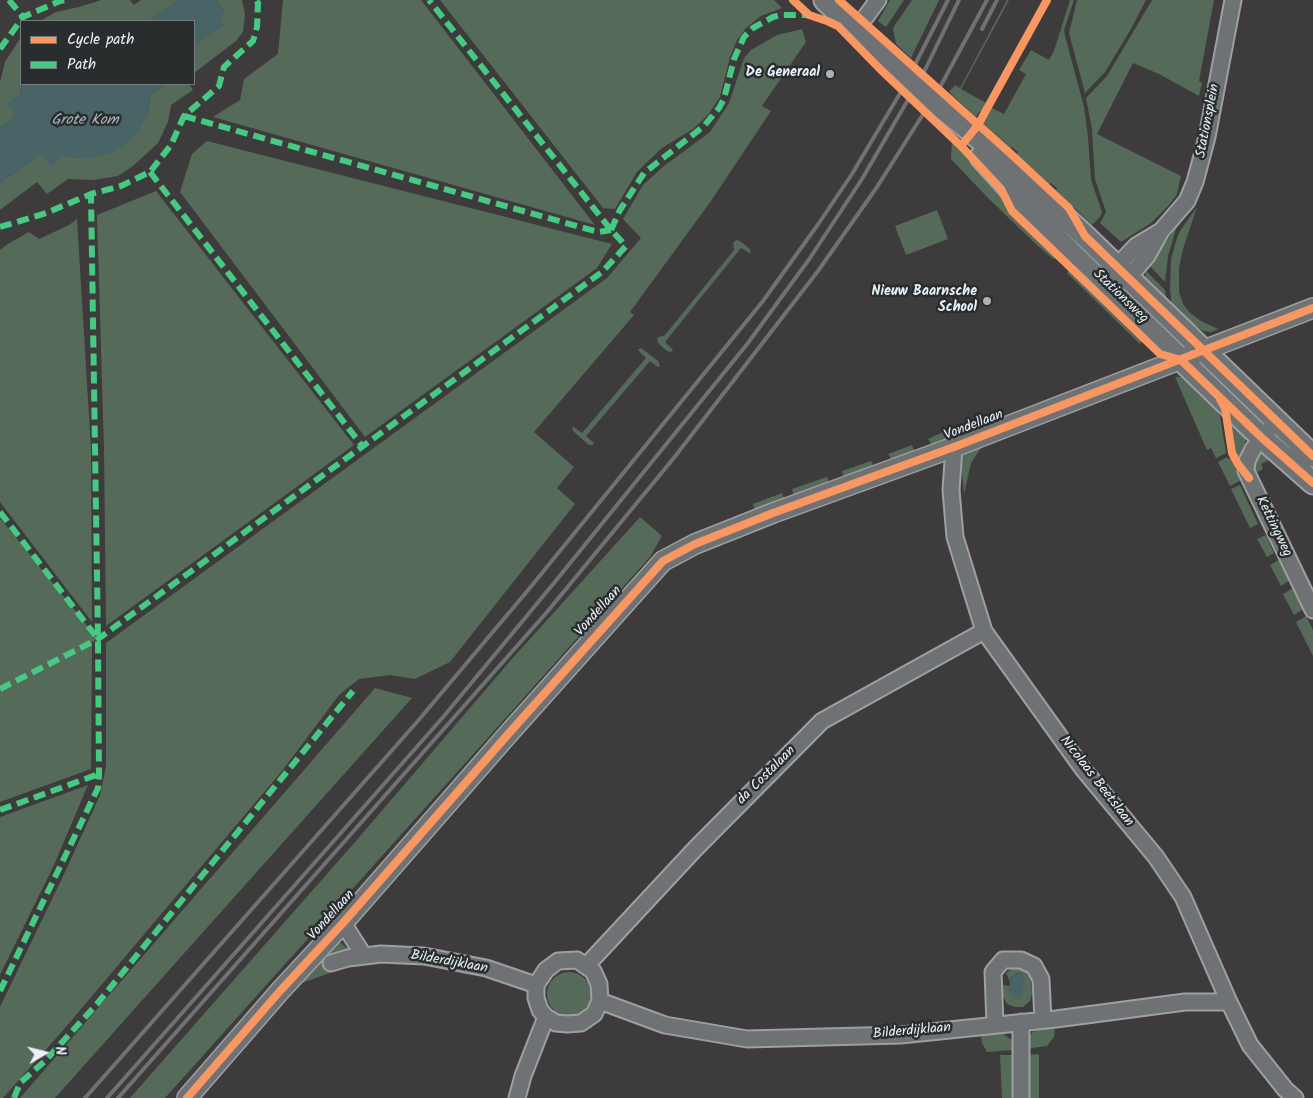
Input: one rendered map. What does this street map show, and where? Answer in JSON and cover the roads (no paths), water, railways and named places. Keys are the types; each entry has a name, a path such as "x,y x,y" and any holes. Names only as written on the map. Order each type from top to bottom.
{"main road":[{"path":"825,0 932,100"},
{"name":"Stationsweg","path":"932,100 972,132 1123,272 1313,456"},
{"name":"Stationsweg","path":"932,100 965,140 1040,222 1262,438 1313,483"}],"street":[{"path":"856,30 878,0"},
{"name":"Stationsplein","path":"1108,289 1123,272 1136,246 1161,231 1187,201 1202,158 1233,0"},
{"name":"Vondellaan","path":"187,1098 663,561 696,544 757,520 954,447 1313,308"},
{"name":"Kettingweg","path":"1277,420 1253,449 1247,461 1246,471 1313,610"},
{"name":"Nicolaas Beetslaan","path":"954,447 951,490 955,537 984,631 1083,769 1156,857 1183,897 1229,1002 1250,1044 1285,1089 1295,1098"},
{"name":"da Costalaan","path":"586,966 696,848 822,721 984,631"},
{"path":"343,923 364,956"},
{"name":"Bilderdijklaan","path":"331,963 364,956 400,954 424,956 486,968 536,985"},
{"path":"577,960 586,966 593,971 599,984 600,1002 594,1014 581,1023 568,1024 556,1023 546,1017 540,1010 536,998 536,985 546,970 558,961 577,960"},
{"path":"995,1024 993,972 1003,960 1021,960 1034,966 1041,979 1043,1020"},
{"name":"Bilderdijklaan","path":"600,1002 665,1025 747,1039 901,1035 1186,1002 1229,1002"},
{"path":"517,1098 523,1076 546,1017"},
{"path":"1021,1022 1021,1098"}],"water":[{"path":"178,0 216,0 224,11 220,20 223,25 195,44 195,20 150,20"},
{"name":"Grote Kom","path":"22,85 164,85 150,95 148,114 138,131 127,144 111,153 90,159 64,155 51,166 42,153 0,183 0,128 16,116 6,104 21,93"},
{"path":"1021,973 1025,981 1022,997 1017,998 1011,996 1009,991 1010,982 1013,974"}],"railway":[{"path":"85,1098 417,722 529,589 763,301 852,174 902,90 948,0"},
{"path":"107,1098 444,716 748,343 810,258 862,179 923,74 959,0"},
{"path":"118,1098 547,612 673,459 818,271 877,187 939,89 987,0"},
{"path":"982,29 997,0"}],"place":[{"name":"De Generaal","path":"830,74"},
{"name":"Nieuw Baarnsche School","path":"987,301"}]}
